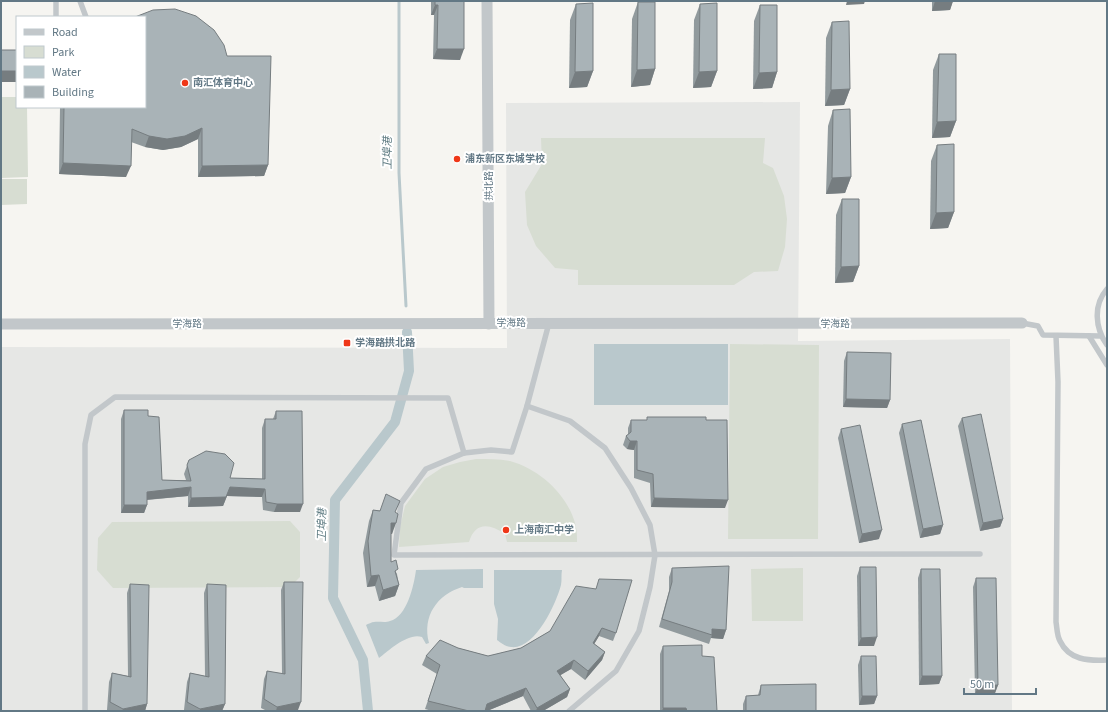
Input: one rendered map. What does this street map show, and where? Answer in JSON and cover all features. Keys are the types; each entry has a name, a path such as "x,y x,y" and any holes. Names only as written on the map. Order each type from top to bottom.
{"street":[{"name":"拱北路","path":"487,1 490,324"},
{"name":"学海路","path":"1,324 1022,324"}],"lane":[{"path":"56,1 56,16"},
{"path":"80,1 86,16"},
{"path":"1107,289 1103,293 1098,307 1097,322 1101,336 1107,345"},
{"path":"549,323 527,406 512,452 491,450 464,453 426,469 401,503 394,555 980,554"},
{"path":"1022,324 1038,326 1043,336 1101,336"},
{"path":"1056,336 1058,382 1056,622 1059,640 1068,653 1080,659 1107,660"},
{"path":"1089,336 1107,365"},
{"path":"85,711 85,444 91,415 116,397 448,398 464,453"},
{"path":"527,406 570,421 605,448 631,488 650,525 655,555 650,586 639,631 616,671 569,711"}],"shaded area":[{"name":"上海南汇中学","path":"800,102 798,341 1010,339 1012,711 1,711 1,347 507,348 506,103"}],"green space":[{"path":"1,97 16,97 16,108 27,108 28,177 1,178"},
{"path":"541,138 765,138 763,163 773,168 784,196 787,219 785,247 778,271 754,272 734,285 578,285 578,270 555,268 536,246 527,225 525,192 542,164"},
{"path":"1,179 27,179 27,204 1,205"},
{"path":"730,344 819,345 818,539 728,539"},
{"path":"476,459 497,459 510,461 541,476 566,502 575,523 577,542 507,542 505,534 499,530 488,526 483,526 475,531 469,542 399,547 400,527 405,506 425,479 443,467"},
{"path":"290,521 300,532 300,577 290,587 113,588 97,570 98,538 112,522"},
{"path":"803,568 803,621 752,621 751,569"}],"water":[{"path":"594,344 728,344 728,405 594,405"},
{"path":"483,569 483,588 462,587 445,595 439,601 430,616 428,624 427,633 429,643 426,644 422,637 411,637 405,639 379,658 366,625 373,622 390,621 401,613 409,600 416,570"},
{"path":"494,570 562,570 561,585 549,614 536,634 520,646 509,647 497,640 498,619 494,604"}],"building":[{"path":"435,1 464,1 464,49 437,49 438,5 435,5"},
{"path":"638,2 655,2 655,69 637,70"},
{"path":"593,3 593,71 575,72 576,4"},
{"path":"717,3 717,71 699,72 700,4"},
{"path":"760,5 777,5 777,72 759,73"},
{"path":"175,9 196,16 214,30 224,45 227,56 271,56 268,165 202,166 202,128 185,136 167,139 149,136 132,129 131,166 63,163 64,108 146,108 146,16 138,16 153,10"},
{"path":"849,21 850,89 831,90 832,22"},
{"path":"1,50 16,50 16,71 1,71"},
{"path":"939,54 956,54 956,121 937,122"},
{"path":"850,109 851,177 832,178 833,110"},
{"path":"954,144 954,212 936,213 937,145"},
{"path":"842,199 859,199 859,266 841,267"},
{"path":"847,352 891,353 890,400 846,399"},
{"path":"124,410 148,410 148,416 159,417 162,480 191,481 187,465 189,460 206,451 225,454 234,463 230,478 265,479 265,419 276,419 276,411 302,411 303,504 277,504 266,502 265,489 230,487 226,497 191,498 191,487 147,492 147,505 124,505"},
{"path":"981,414 1003,519 983,523 962,418"},
{"path":"647,417 706,417 706,420 727,420 728,500 654,498 653,474 637,470 637,441 630,441 626,436 631,432 631,420 647,420"},
{"path":"921,420 943,525 923,529 902,424"},
{"path":"860,425 882,530 862,534 841,429"},
{"path":"386,494 400,501 395,512 398,514 396,523 391,523 391,562 396,560 398,569 395,571 399,585 383,590 379,575 371,576 368,541 373,510 380,511"},
{"path":"729,566 726,630 712,629 712,635 662,619 672,582 672,568"},
{"path":"860,567 876,567 877,637 861,638"},
{"path":"921,569 940,569 942,676 922,676"},
{"path":"976,578 996,578 998,685 978,686"},
{"path":"599,579 632,580 616,633 602,628 593,643 605,652 588,671 574,660 557,671 570,689 537,708 526,688 487,704 485,711 469,711 428,701 440,665 426,656 440,640 458,648 488,656 521,648 550,631 576,586 596,589"},
{"path":"284,582 303,582 301,702 277,707 264,699 267,671 285,674"},
{"path":"130,584 149,585 147,704 123,709 110,702 112,673 131,677"},
{"path":"207,584 226,585 225,704 200,709 187,702 190,673 209,677"},
{"path":"702,645 702,656 714,657 717,711 687,711 686,708 663,708 663,646"},
{"path":"861,656 876,656 877,696 862,696"},
{"path":"816,684 816,711 746,711 746,696 760,695 761,685"}],"waterway":[{"name":"卫埠港","path":"399,1 399,173 406,306"},
{"name":"卫埠港","path":"368,711 363,660 333,598 335,500 395,422 409,371 407,332"}],"place":[{"name":"南汇体育中心","path":"185,83"},
{"name":"浦东新区东城学校","path":"457,159"},
{"name":"学海路拱北路","path":"347,343"},
{"name":"上海南汇中学","path":"506,530"}]}
